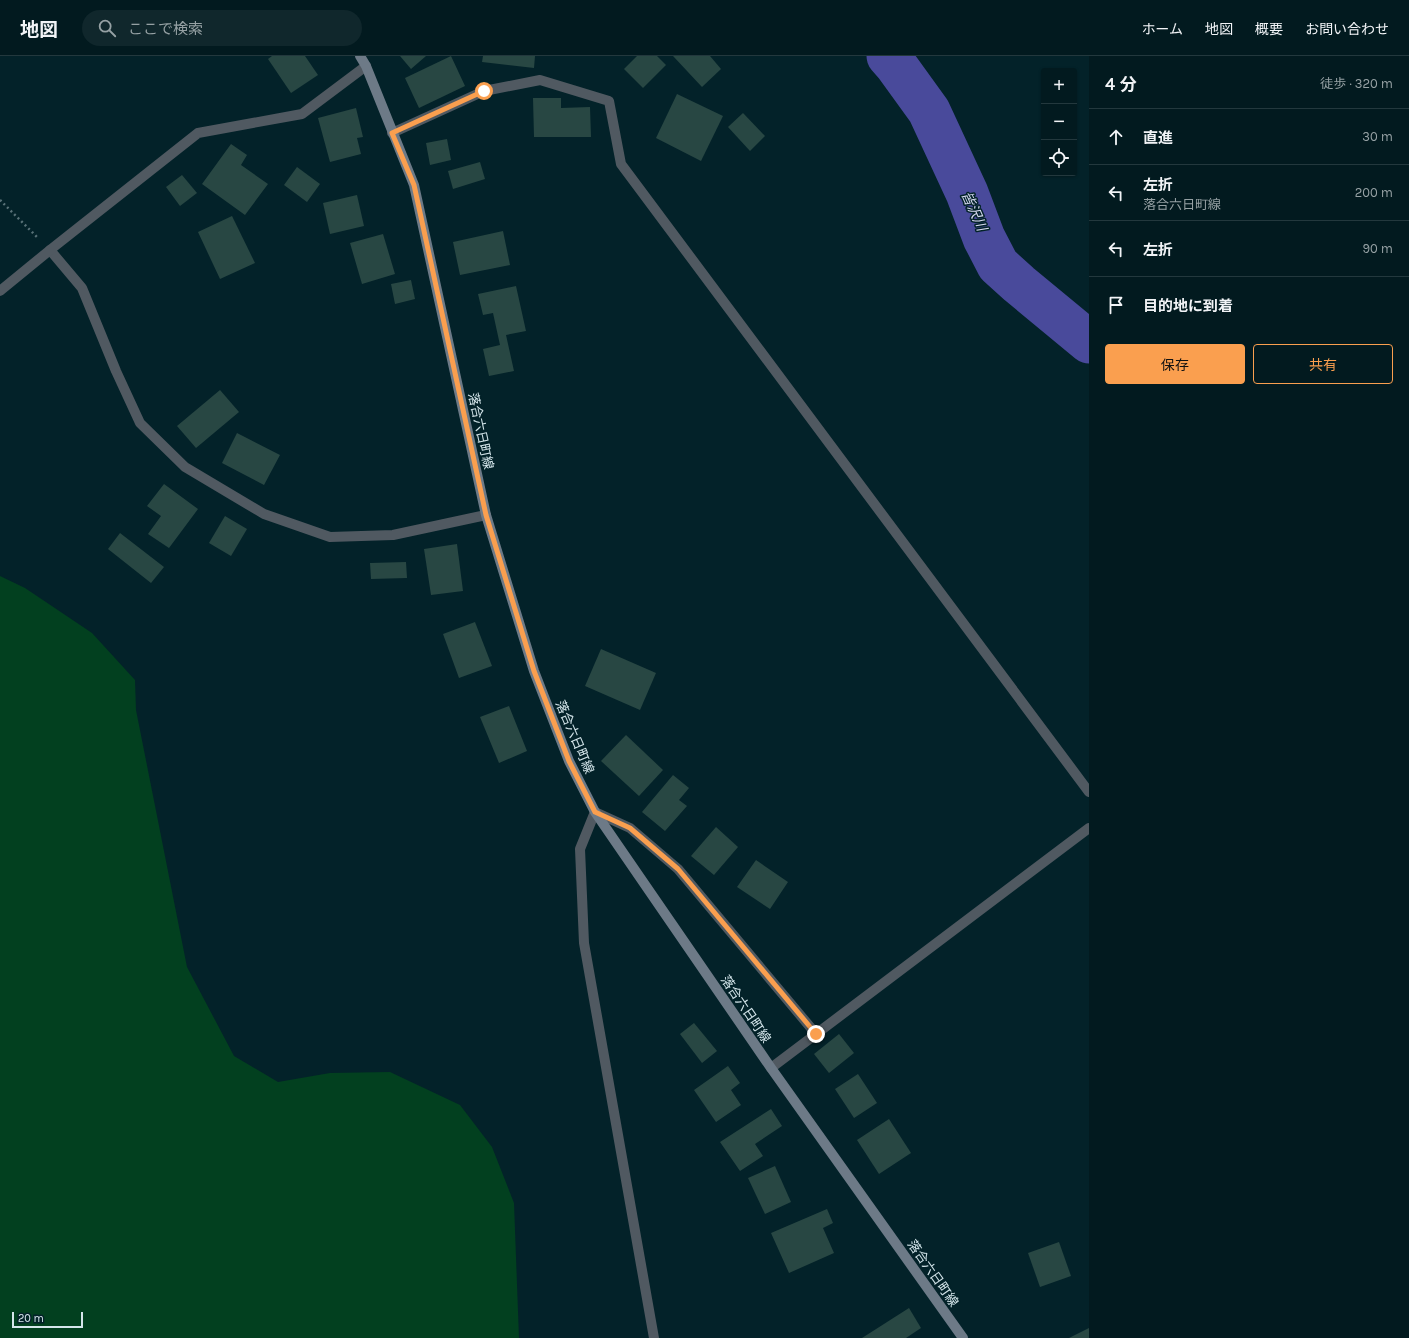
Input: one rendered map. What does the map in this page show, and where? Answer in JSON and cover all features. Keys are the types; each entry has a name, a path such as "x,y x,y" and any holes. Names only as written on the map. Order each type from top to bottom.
{"main road":[{"name":"落合六日町線","path":"360,56 366,66 414,185 486,515 534,671 569,761 595,812 771,1068 963,1338"}],"street":[{"path":"0,291 198,133 302,114 366,66"},
{"path":"392,133 484,91 540,80 609,101 621,164 1089,792"},
{"path":"50,250 82,288 116,372 140,423 185,467 264,514 330,537 393,535 486,515"},
{"path":"654,1338 584,943 580,849 595,812 630,828 678,869 816,1034"},
{"path":"771,1068 1089,828"}],"path":[{"path":"0,200 50,250"}],"green space":[{"path":"0,576 25,588 92,633 135,680 136,710 187,967 234,1056 278,1082 330,1073 390,1072 460,1105 492,1147 514,1203 519,1338 0,1338"}],"building":[{"path":"272,56 305,56 318,75 291,93 268,59"},
{"path":"400,56 426,56 411,69"},
{"path":"451,56 465,86 419,108 405,78"},
{"path":"483,56 535,56 534,68 482,62"},
{"path":"637,56 657,56 666,65 643,88 624,69"},
{"path":"673,56 710,56 721,69 702,87"},
{"path":"677,94 723,116 701,161 656,138"},
{"path":"533,98 561,98 561,108 590,107 591,137 534,137"},
{"path":"356,108 363,137 357,138 361,154 330,162 318,118"},
{"path":"743,113 765,136 750,151 728,127"},
{"path":"447,139 451,160 430,165 426,143"},
{"path":"231,144 247,155 241,165 268,184 245,215 202,184"},
{"path":"480,162 485,179 453,189 448,171"},
{"path":"297,167 320,184 307,202 284,185"},
{"path":"182,175 197,193 180,206 166,187"},
{"path":"357,195 364,226 330,234 323,203"},
{"path":"232,216 255,263 220,279 198,232"},
{"path":"503,231 510,265 460,275 453,242"},
{"path":"383,234 395,274 362,284 350,243"},
{"path":"411,280 415,299 395,304 391,284"},
{"path":"516,286 526,331 506,335 514,371 489,376 483,349 500,345 493,313 483,315 478,294"},
{"path":"220,390 239,412 196,448 177,426"},
{"path":"237,433 280,455 264,485 222,463"},
{"path":"164,484 198,509 169,548 148,534 161,516 147,506"},
{"path":"225,516 247,529 231,556 209,543"},
{"path":"120,533 164,567 151,583 108,549"},
{"path":"457,544 463,591 431,595 424,549"},
{"path":"406,562 407,578 371,579 370,563"},
{"path":"475,622 492,666 459,678 443,634"},
{"path":"601,649 656,673 640,710 585,686"},
{"path":"509,706 527,751 499,763 480,717"},
{"path":"626,735 663,770 639,796 601,761"},
{"path":"673,775 689,788 679,800 687,806 665,831 642,812"},
{"path":"716,827 738,847 714,875 691,856"},
{"path":"756,860 788,882 770,909 737,887"},
{"path":"694,1023 717,1051 702,1063 680,1034"},
{"path":"839,1034 854,1053 829,1073 814,1054"},
{"path":"728,1066 740,1083 731,1090 741,1105 716,1122 694,1090"},
{"path":"858,1074 877,1103 854,1118 835,1089"},
{"path":"771,1109 782,1126 755,1144 763,1156 740,1171 720,1142"},
{"path":"889,1119 911,1153 879,1174 857,1140"},
{"path":"775,1166 791,1202 765,1214 748,1178"},
{"path":"827,1209 833,1223 823,1228 834,1253 789,1273 771,1233"},
{"path":"1059,1242 1071,1276 1040,1287 1028,1253"},
{"path":"909,1308 921,1328 906,1338 862,1338"},
{"path":"1089,1328 1089,1338 1069,1338"}],"waterway":[{"name":"皆沢川","path":"888,56 929,111 967,193 984,238 998,265 1089,342"}],"route":[{"path":"484,91 392,133 414,185 486,515 534,671 569,761 595,812 630,828 678,869 816,1034"}]}
